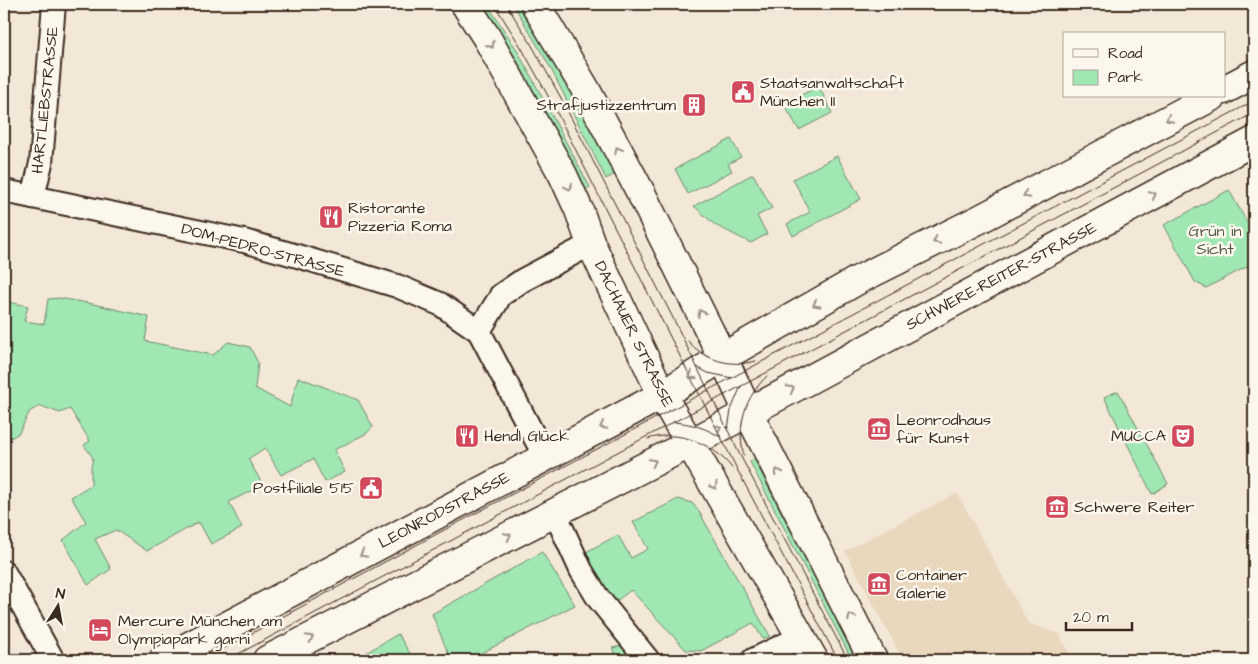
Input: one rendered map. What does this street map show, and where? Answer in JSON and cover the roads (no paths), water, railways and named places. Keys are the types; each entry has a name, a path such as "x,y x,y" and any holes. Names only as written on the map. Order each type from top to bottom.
{"main road":[{"name":"DACHAUER STRASSE","path":"465,4 487,38 563,175 579,210 591,244 662,395 808,649"},
{"path":"535,4 591,98 641,193 723,357 748,412 874,660"},
{"path":"1226,89 1254,74"},
{"path":"723,357 858,280 980,219 1208,98"},
{"name":"SCHWERE-REITER-STRASSE","path":"748,412 1254,141"},
{"name":"LEONRODSTRASSE","path":"163,660 662,395 723,357"},
{"path":"267,660 748,412"}],"street":[{"name":"HARTLIEBSTRASSE","path":"33,197 41,163 54,4"},
{"name":"DOM-PEDRO-STRASSE","path":"4,191 235,239 294,254 396,286 440,304 479,331"},
{"path":"545,457 479,331 499,298 523,280 591,244"},
{"path":"555,513 581,570 598,598 648,660"},
{"path":"4,572 53,660"},
{"path":"753,660 808,649"}],"tram line":[{"path":"494,4 521,47 552,103 739,473 838,660"},
{"path":"506,4 530,42 561,98 673,318 739,453 848,660"},
{"path":"202,660 1254,101"},
{"path":"227,660 1254,113"},
{"path":"688,341 694,348 719,361 728,363 756,361"},
{"path":"697,367 708,373 732,378"},
{"path":"744,456 741,434 744,413 753,393 767,376"},
{"path":"728,429 731,410 741,386"},
{"path":"673,422 698,427 722,438"},
{"path":"648,439 659,436 671,436 694,440 715,452 732,468"}],"place":[{"name":"Staatsanwaltschaft München II","path":"743,92"},
{"name":"Strafjustizzentrum","path":"694,105"},
{"name":"Ristorante Pizzeria Roma","path":"331,217"},
{"name":"Leonrodhaus für Kunst","path":"879,429"},
{"name":"Hendl Glück","path":"467,436"},
{"name":"MUCCA","path":"1183,436"},
{"name":"Postfiliale 515","path":"371,488"},
{"name":"Schwere Reiter","path":"1057,507"},
{"name":"Container Galerie","path":"879,584"},
{"name":"Mercure München am Olympiapark garni","path":"100,630"}],"park label":[{"name":"Grün in Sicht","path":"1215,240"}]}
